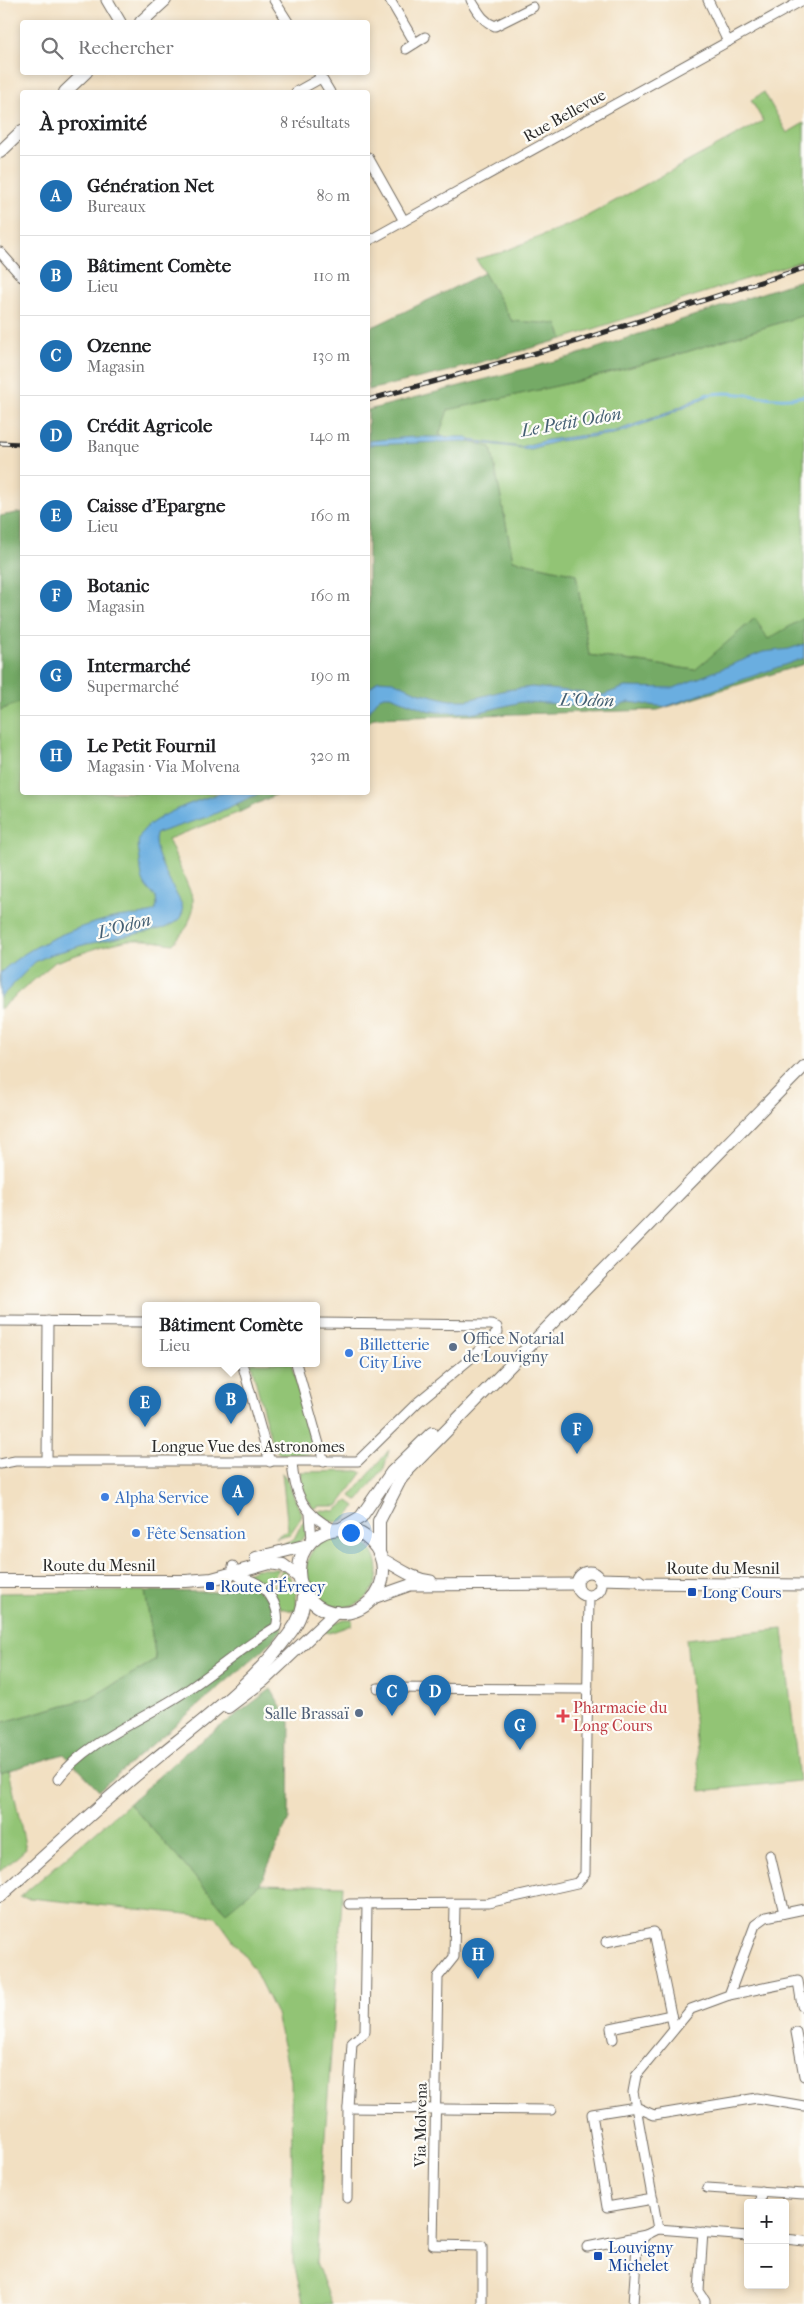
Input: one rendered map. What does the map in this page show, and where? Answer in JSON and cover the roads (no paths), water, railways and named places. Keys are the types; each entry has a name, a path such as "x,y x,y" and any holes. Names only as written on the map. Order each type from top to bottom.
{"main road":[{"path":"143,20 165,0"},
{"path":"66,90 83,75"},
{"path":"0,152 20,133"},
{"path":"304,1590 317,1605 344,1613 360,1608 373,1598 382,1579 379,1521 402,1476 482,1392 665,1209 804,1066"},
{"path":"208,1718 262,1666 290,1633 302,1611 304,1590 300,1576 300,1560 310,1543 326,1531 338,1529 360,1517 383,1483 409,1454 458,1409 482,1392"},
{"path":"338,1529 363,1535 380,1555"},
{"name":"Route du Mesnil","path":"0,1581 212,1579 234,1569 310,1543"},
{"name":"Route du Mesnil","path":"234,1569 270,1563 283,1564 300,1576"},
{"path":"0,1896 153,1760 208,1718 250,1692 336,1612"}],"street":[{"path":"107,0 119,20"},
{"path":"274,0 287,20"},
{"path":"390,0 415,43"},
{"path":"471,0 481,17 487,23 495,26 533,7"},
{"path":"708,0 728,42"},
{"name":"Rue Bellevue","path":"370,240 803,0"},
{"path":"406,49 425,37"},
{"path":"299,90 320,75 329,90"},
{"path":"370,162 404,221"},
{"path":"0,252 20,275"},
{"path":"0,1321 142,1322"},
{"path":"47,1461 48,1321"},
{"name":"Longue Vue des Astronomes","path":"1,1464 15,1461 358,1461 418,1402 495,1337 498,1332 497,1327 492,1325 320,1324"},
{"path":"243,1367 270,1462"},
{"path":"297,1367 324,1462"},
{"path":"292,1462 293,1476 298,1492 310,1514 310,1543"},
{"path":"310,1514 338,1529"},
{"path":"380,1555 401,1571 424,1580 465,1583"},
{"path":"58,1779 68,1765 85,1752 183,1693 276,1627 279,1619 278,1609 268,1592 246,1579 242,1579 234,1569"},
{"path":"589,1573 597,1576 600,1583 594,1595 590,1596 581,1593 578,1584 581,1576 589,1573"},
{"name":"Route du Mesnil","path":"600,1583 638,1580 642,1583 804,1584"},
{"path":"373,1598 410,1585 465,1583 578,1584"},
{"path":"349,1904 455,1905 488,1903 577,1883 585,1874 590,1596"},
{"path":"378,1688 588,1689"},
{"path":"770,1855 784,1913"},
{"path":"347,2198 348,2108 352,2043 364,2032 367,1904"},
{"name":"Via Molvena","path":"455,1905 454,1957 438,1977 433,2245 482,2246 482,2304"},
{"path":"728,1995 755,1926 766,1918 804,1909"},
{"path":"606,1942 654,1932 674,2029"},
{"path":"658,2229 633,2092 636,2076 691,2009 728,1995 798,1981 802,2006"},
{"path":"614,2039 611,2028 671,2014"},
{"path":"796,2032 804,2076"},
{"path":"653,2199 606,2207 592,2114 636,2107 654,2115 757,2098 804,2106"},
{"path":"348,2108 551,2110"},
{"path":"707,2188 804,2194"},
{"path":"760,2199 761,2191"},
{"path":"587,2247 646,2235 658,2229 744,2236"},
{"path":"703,2232 699,2291 705,2300 705,2304"},
{"path":"634,2304 637,2246 646,2235"},
{"path":"789,2239 804,2241"}],"water":[{"path":"708,393 708,396 665,416 627,430 613,434 559,441 530,449 463,441 370,445 370,441 412,437 466,437 470,440 520,447 547,440 616,431 667,413"},
{"name":"L'Odon","path":"804,644 804,658 665,707 629,702 617,707 599,709 521,702 476,713 437,712 391,696 384,696 379,698 370,710 370,688 378,680 393,681 417,692 450,700 468,700 506,690 532,687 603,695 625,687 674,688 763,652 789,649"},
{"name":"L'Odon","path":"216,795 256,795 210,816 157,833 155,839 159,858 182,905 183,912 179,920 165,928 87,944 49,955 35,962 0,998 0,973 25,953 86,925 117,917 146,914 155,911 157,905 156,897 147,888 142,877 138,847 141,834 146,827 166,814"}],"waterway":[{"name":"Le Petit Odon","path":"705,395 725,393 784,398 804,396"}],"railway":[{"path":"370,399 571,343 804,268"},
{"path":"0,443 20,444"}],"place":[{"name":"Office Notarial de Louvigny","path":"453,1347"},
{"name":"Billetterie City Live","path":"349,1353"},
{"name":"Bâtiment Comète","path":"231,1424"},
{"name":"Caisse d'Epargne","path":"145,1427"},
{"name":"Botanic","path":"577,1454"},
{"name":"Alpha Service","path":"105,1497"},
{"name":"Génération Net","path":"238,1516"},
{"name":"Fête Sensation","path":"136,1533"},
{"name":"Route d'Évrecy","path":"210,1586"},
{"name":"Long Cours","path":"692,1592"},
{"name":"Salle Brassaï","path":"359,1713"},
{"name":"Ozenne","path":"392,1716"},
{"name":"Crédit Agricole","path":"435,1716"},
{"name":"Pharmacie du Long Cours","path":"563,1716"},
{"name":"Intermarché","path":"520,1750"},
{"name":"Le Petit Fournil","path":"478,1979"},
{"name":"Louvigny Michelet","path":"598,2256"}]}
